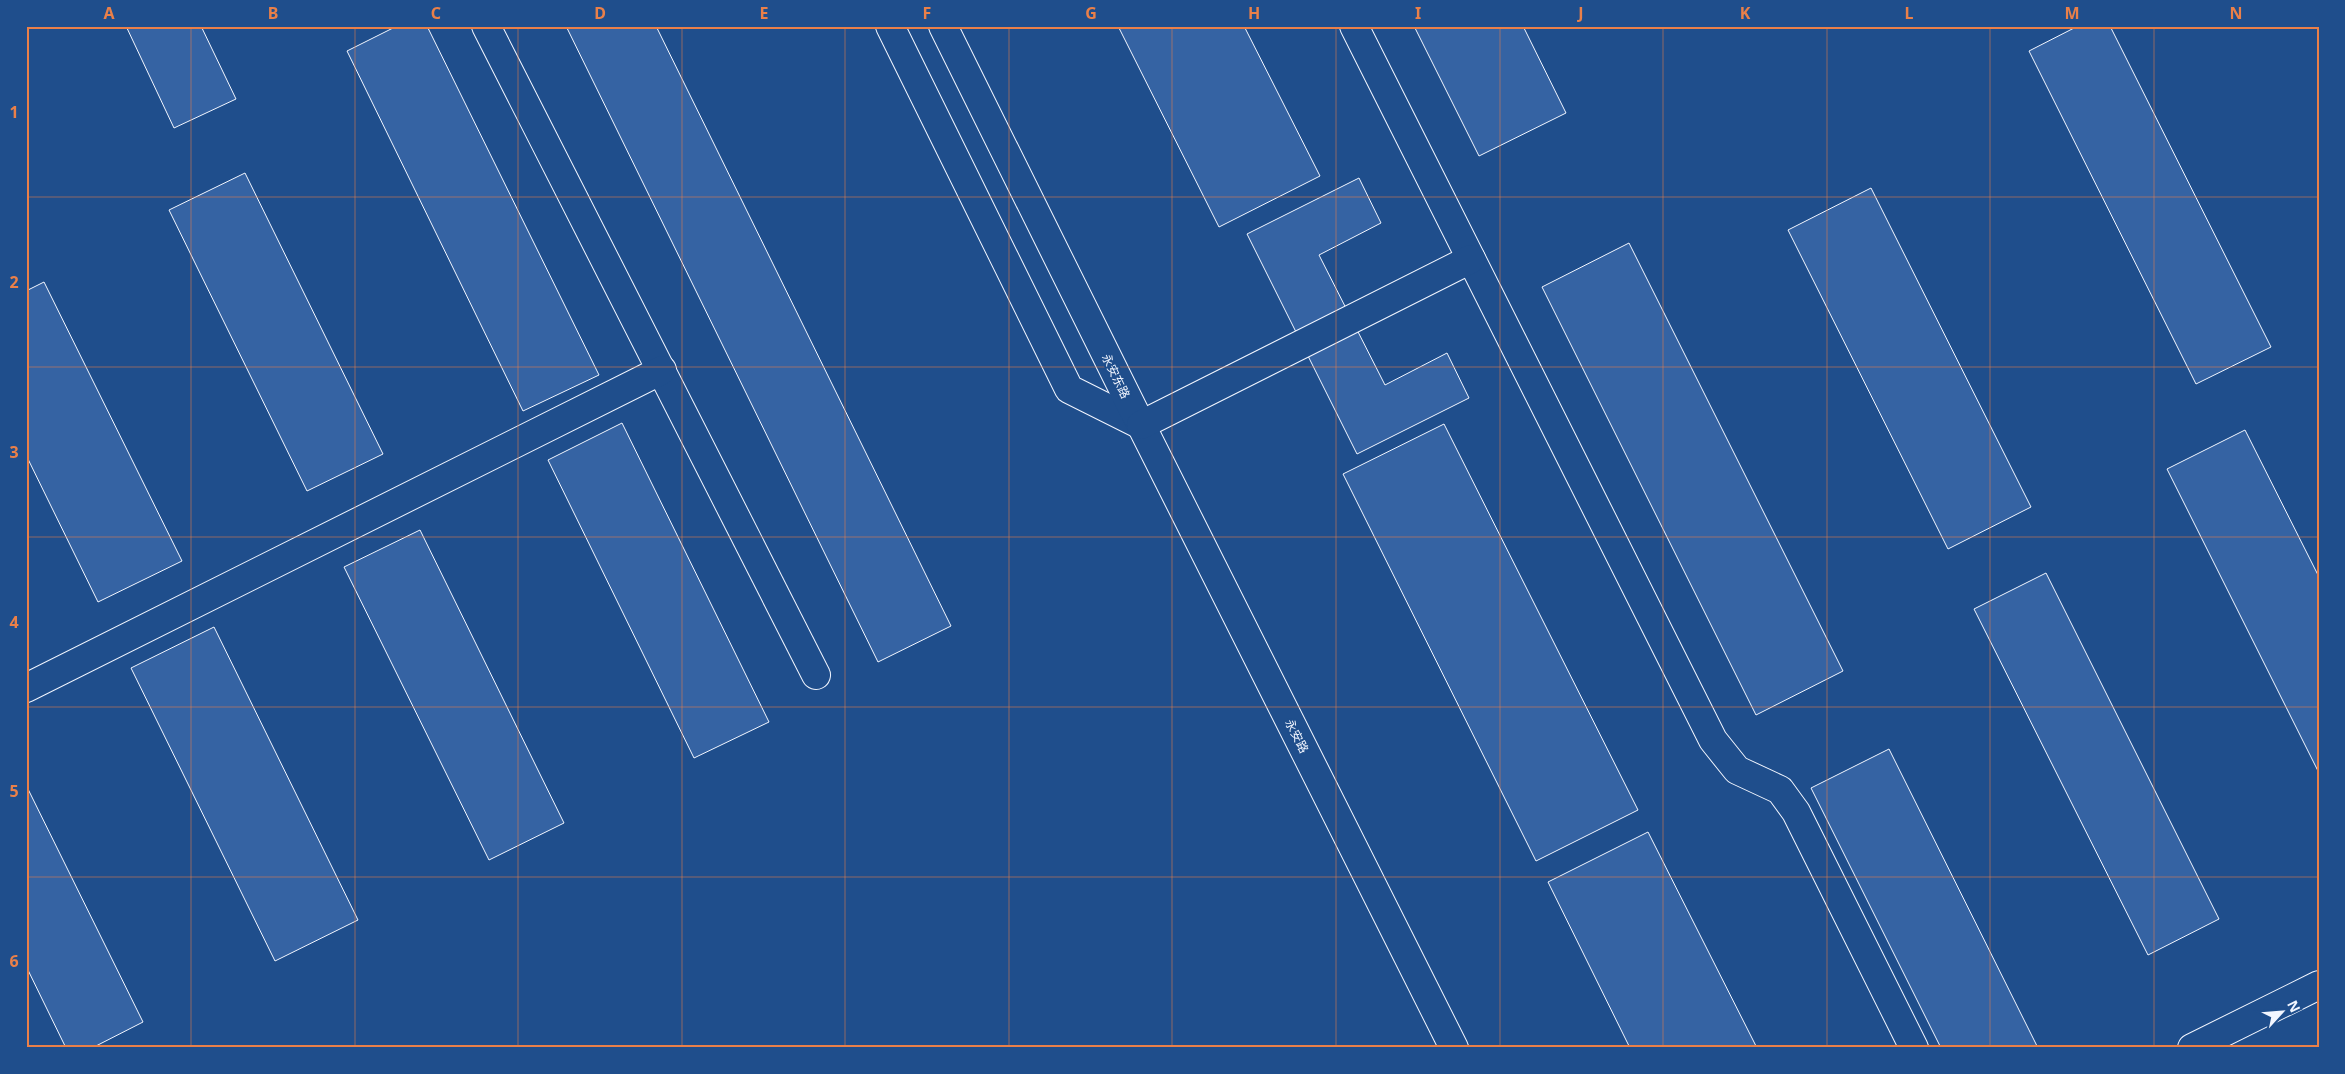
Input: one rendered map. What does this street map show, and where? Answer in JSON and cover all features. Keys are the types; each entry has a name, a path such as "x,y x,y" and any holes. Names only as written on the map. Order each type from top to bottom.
{"street":[{"path":"486,26 816,674"},
{"name":"永安东路","path":"890,26 1069,389 1141,425"},
{"name":"永安东路","path":"944,26 1141,425"},
{"path":"1354,26 1713,740 1737,770 1780,790 1796,812 1914,1048"},
{"path":"1141,425 1471,259"},
{"path":"26,688 662,370"},
{"name":"永安路","path":"1141,425 1454,1048"},
{"path":"2192,1048 2319,985"}],"building":[{"path":"126,26 201,26 236,99 174,128"},
{"path":"397,26 427,26 599,375 523,411 347,51"},
{"path":"566,26 656,26 951,626 878,662"},
{"path":"1118,26 1244,26 1320,176 1219,227"},
{"path":"1414,26 1523,26 1566,113 1479,156"},
{"path":"2078,26 2110,26 2271,347 2196,384 2029,51"},
{"path":"245,173 383,454 307,491 169,210"},
{"path":"1359,178 1381,223 1319,255 1385,385 1447,353 1469,398 1357,454 1247,234"},
{"path":"1871,188 2031,507 1948,549 1788,230"},
{"path":"1629,243 1843,671 1756,715 1542,287"},
{"path":"44,282 182,561 98,602 26,455 26,291"},
{"path":"622,423 769,722 694,758 548,460"},
{"path":"1444,424 1638,810 1536,861 1343,474"},
{"path":"2245,430 2319,577 2319,773 2167,469"},
{"path":"420,530 564,823 489,860 344,567"},
{"path":"2046,573 2219,919 2148,955 1974,609"},
{"path":"214,627 358,920 275,961 131,668"},
{"path":"1889,749 2038,1048 1941,1048 1811,788"},
{"path":"26,785 143,1022 92,1048 66,1048 26,966"},
{"path":"1648,832 1757,1048 1630,1048 1548,882"}]}
